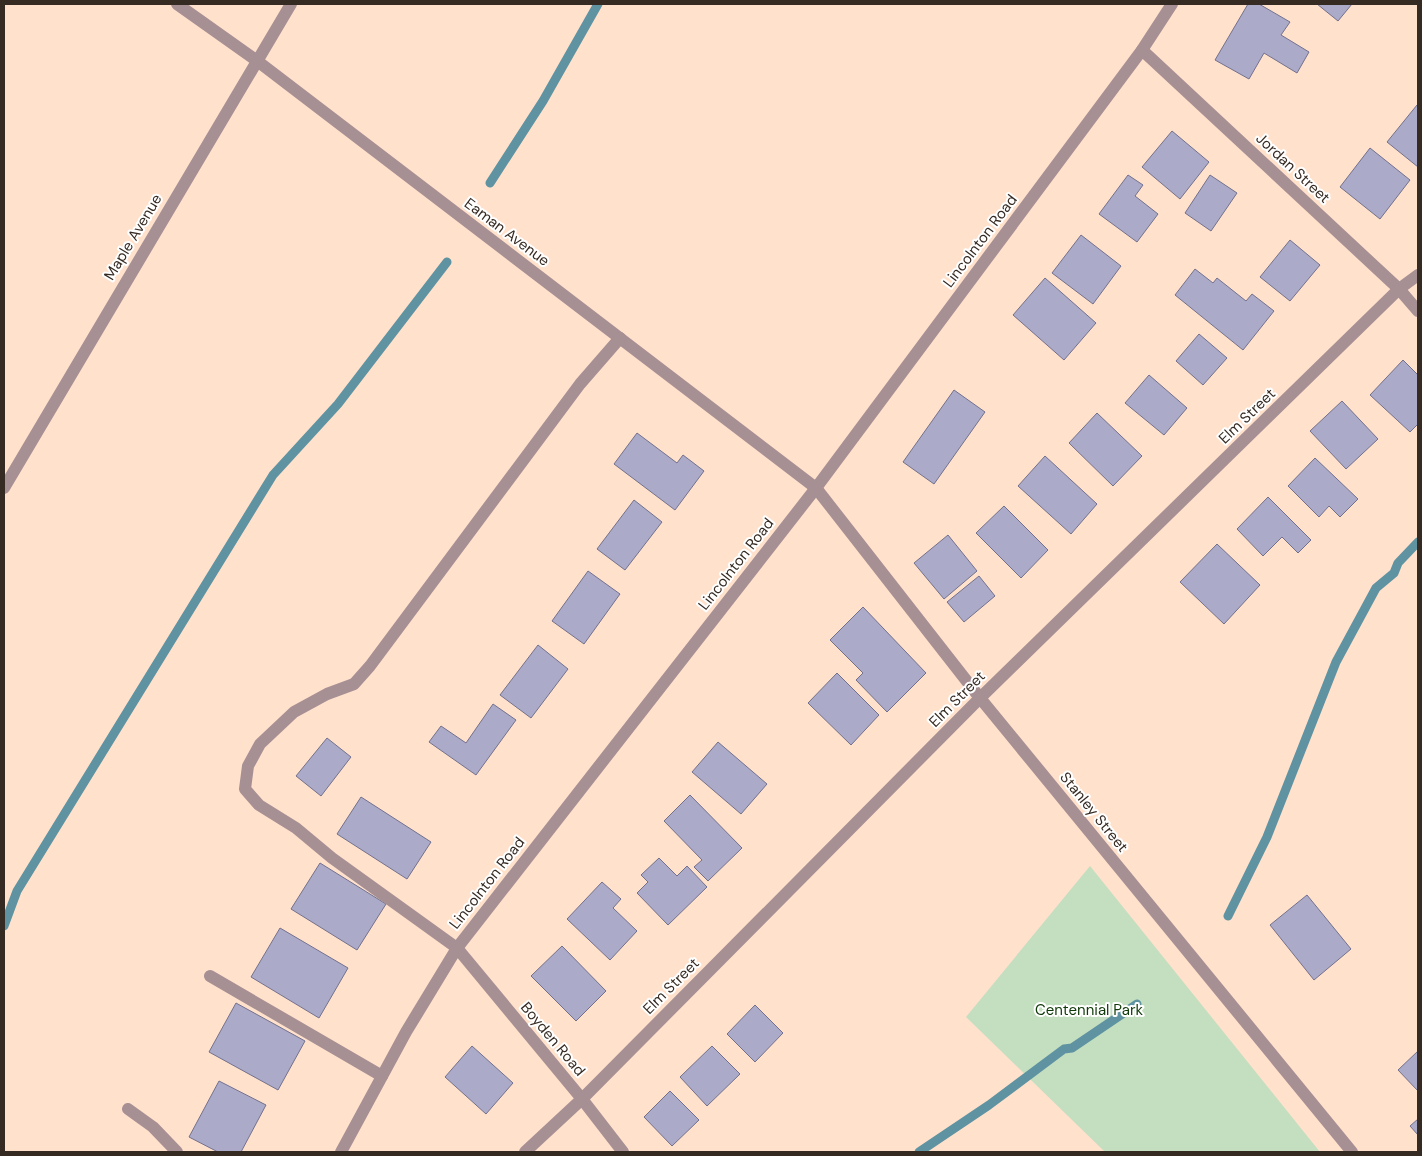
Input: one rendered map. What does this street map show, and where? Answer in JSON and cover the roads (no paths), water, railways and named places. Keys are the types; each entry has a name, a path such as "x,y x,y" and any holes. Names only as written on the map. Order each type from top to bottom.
{"street":[{"name":"Eaman Avenue","path":"177,4 256,60 816,488"},
{"name":"Maple Avenue","path":"4,488 256,60 291,4"},
{"name":"Lincolnton Road","path":"341,1152 406,1032 457,948 816,488 1142,50 1172,4"},
{"name":"Jordan Street","path":"1142,50 1399,289 1418,311"},
{"name":"Elm Street","path":"525,1152 582,1098 980,698 1399,289 1418,275"},
{"name":"Boyden Road","path":"620,338 580,384 370,666 354,684 326,694 294,712 260,744 248,766 245,789 259,805 296,828 332,858 457,948 582,1098 623,1152"},
{"name":"Stanley Street","path":"816,488 980,698 1352,1152"},
{"path":"210,976 382,1076"},
{"path":"128,1109 153,1127 177,1152"}],"waterway":[{"path":"490,183 543,101 598,4"},
{"path":"4,926 17,891 273,475 338,404 447,262"},
{"path":"1228,916 1267,837 1336,662 1376,588 1394,573 1398,563 1418,542"},
{"path":"919,1152 989,1105 1064,1049 1072,1048 1137,1004"}],"park label":[{"name":"Centennial Park","path":"1089,1010"}]}
